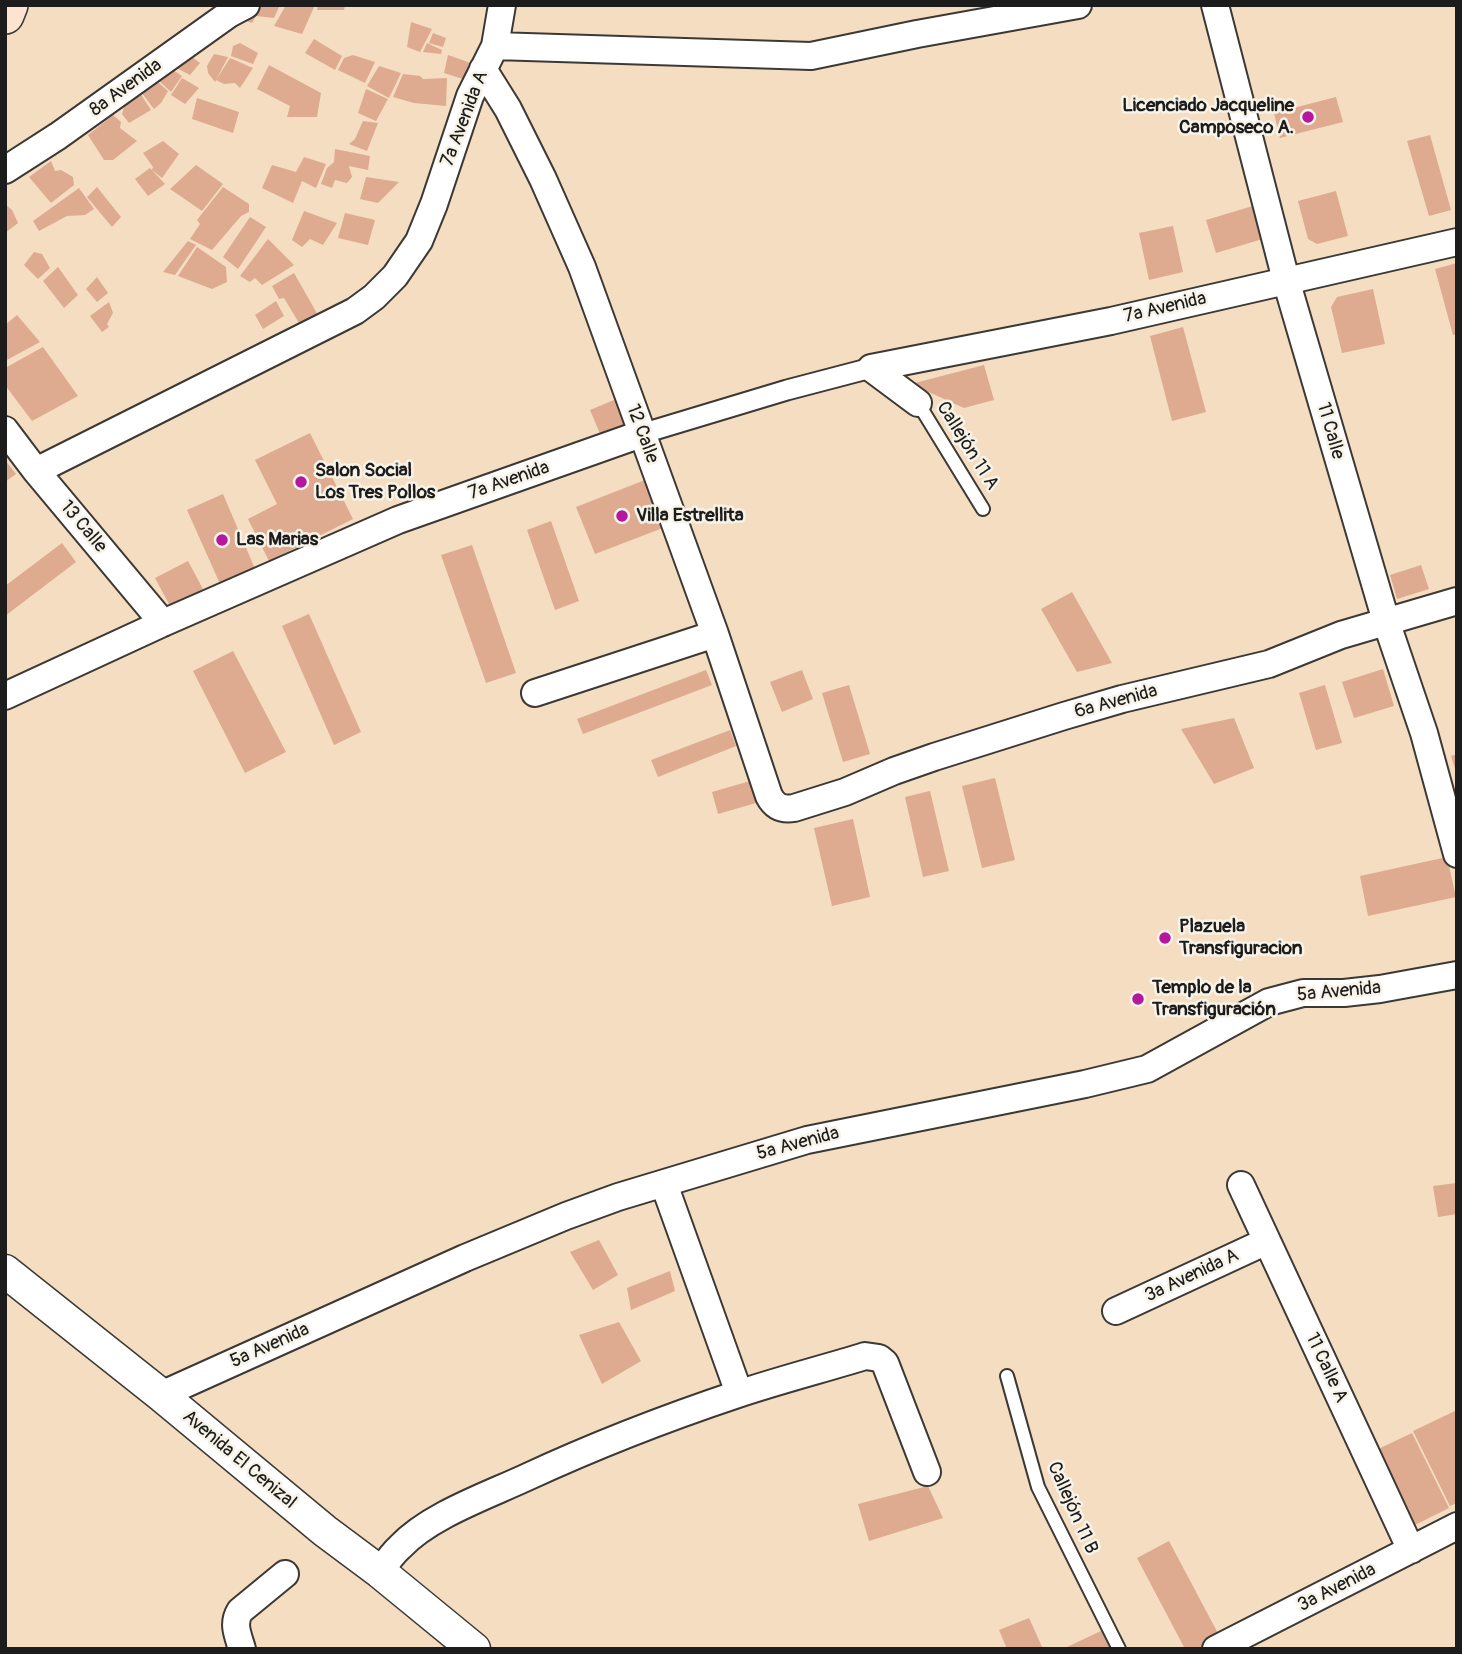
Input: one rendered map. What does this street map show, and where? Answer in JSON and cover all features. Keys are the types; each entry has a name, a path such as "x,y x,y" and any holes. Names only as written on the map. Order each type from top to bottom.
{"main road":[{"path":"5,15 9,5"}],"street":[{"name":"8a Avenida","path":"5,170 58,136 229,14 246,5"},
{"path":"489,58 502,5"},
{"name":"7a Avenida A","path":"36,471 355,311 373,297 395,276 419,241 470,96 489,58 811,56 1079,5"},
{"name":"11 Calle","path":"1215,5 1286,280 1386,621 1424,733 1457,854"},
{"name":"12 Calle","path":"489,58 508,109 582,267 715,634 769,796 778,807"},
{"name":"7a Avenida","path":"5,696 398,520 641,434 871,368 1111,321 1457,242"},
{"path":"871,368 918,403"},
{"name":"13 Calle","path":"5,430 163,623"},
{"name":"6a Avenida","path":"778,807 794,808 845,792 934,757 1110,702 1269,664 1329,640 1457,601"},
{"path":"535,693 715,634"},
{"name":"5a Avenida","path":"161,1395 466,1258 605,1202 819,1137 1085,1084 1147,1069 1269,1002 1286,997 1303,993 1344,993 1380,989 1457,975"},
{"path":"664,1184 739,1393"},
{"name":"11 Calle A","path":"1241,1185 1411,1550"},
{"name":"3a Avenida A","path":"1116,1311 1267,1241"},
{"name":"Avenida El Cenizal","path":"8,1276 161,1395 325,1531 474,1649"},
{"path":"380,1572 400,1546 421,1529 593,1448 739,1393 865,1356 879,1358 885,1363 927,1472"},
{"name":"3a Avenida","path":"1216,1649 1457,1526"},
{"path":"243,1649 235,1625 236,1617 285,1574"}],"lane":[{"name":"Callejón 11 A","path":"918,403 983,509"},
{"name":"Callejón 11 B","path":"1007,1376 1038,1487 1119,1649"}],"building":[{"path":"259,5 280,5 274,18 256,16 252,23 235,17"},
{"path":"286,5 315,5 302,34 274,26"},
{"path":"318,5 345,5 344,10 317,10"},
{"path":"411,22 432,29 420,52 407,47"},
{"path":"433,33 446,38 443,47 429,43"},
{"path":"314,39 342,56 335,70 305,53"},
{"path":"240,43 258,53 253,64 231,56 233,46"},
{"path":"427,43 442,50 441,54 423,52"},
{"path":"183,50 200,63 190,75 169,64"},
{"path":"214,54 228,57 215,82 208,73 207,66"},
{"path":"353,55 375,62 365,83 338,70 344,58"},
{"path":"448,55 468,62 473,71 466,80 444,73"},
{"path":"230,58 253,68 240,88 235,83 224,84 216,80"},
{"path":"269,65 321,93 317,117 287,117 290,106 257,89"},
{"path":"167,66 182,76 171,92 154,76"},
{"path":"379,66 401,73 389,98 367,86"},
{"path":"403,74 420,76 423,79 447,78 446,106 414,103 393,97"},
{"path":"152,77 168,91 154,109 138,88"},
{"path":"182,78 199,88 185,104 171,95"},
{"path":"366,89 388,99 376,121 358,113"},
{"path":"138,90 151,110 129,123 122,114 128,94"},
{"name":"Licenciado Jacqueline Camposeco A.","path":"1336,97 1343,122 1280,138 1274,113"},
{"path":"197,98 239,112 233,133 192,119"},
{"path":"113,115 121,122 120,128 137,141 113,160 104,160 88,135"},
{"path":"363,121 378,123 367,151 349,144 355,139"},
{"path":"1430,135 1451,210 1429,216 1407,141"},
{"path":"163,141 179,154 162,178 152,170 153,167 143,153"},
{"path":"335,149 370,156 368,170 349,166 352,177 347,183 335,180 332,188 321,184 327,168 334,162"},
{"path":"304,157 326,164 316,188 302,181 293,203 262,188 272,165 296,172"},
{"path":"51,161 55,171 61,170 73,177 74,185 51,203 29,177"},
{"path":"196,165 223,184 202,211 170,189"},
{"path":"150,168 165,184 148,196 135,179"},
{"path":"366,177 399,182 378,203 360,199"},
{"path":"97,187 121,217 112,227 87,197"},
{"path":"223,187 249,204 249,212 241,216 212,250 190,239 200,224 197,220"},
{"path":"79,188 94,209 85,215 67,216 39,231 33,221"},
{"path":"1336,191 1348,236 1317,244 1308,239 1298,201"},
{"path":"5,204 12,210 18,223 5,233"},
{"path":"1256,205 1266,238 1216,253 1206,220"},
{"path":"304,211 337,223 323,245 310,239 302,247 292,240"},
{"path":"345,213 375,220 368,245 338,238"},
{"path":"250,217 266,227 238,269 223,257"},
{"path":"1173,226 1183,272 1149,280 1139,233"},
{"path":"268,239 294,265 262,285 255,278 250,282 240,276"},
{"path":"188,241 196,245 175,275 163,272"},
{"path":"197,247 226,267 227,282 212,289 178,276"},
{"path":"34,252 42,254 50,268 38,279 24,265"},
{"path":"1457,263 1457,334 1453,335 1435,269"},
{"path":"58,267 78,295 64,308 43,281"},
{"path":"294,273 319,317 302,328 284,298 279,299 272,286"},
{"path":"97,277 108,293 97,302 86,289"},
{"path":"1373,289 1385,344 1342,353 1331,307 1337,297"},
{"path":"276,301 284,316 263,329 255,315"},
{"path":"109,302 113,313 107,324 109,327 102,332 90,316"},
{"path":"17,315 40,342 5,361 5,325"},
{"path":"1183,327 1206,412 1172,421 1150,336"},
{"path":"43,347 78,396 32,421 5,385 5,368"},
{"path":"984,365 994,400 964,408 911,384"},
{"path":"621,397 631,424 601,436 590,410"},
{"name":"Salon Social Los Tres Pollos","path":"310,433 353,519 269,561 248,519 277,504 255,460"},
{"path":"5,460 16,474 5,482"},
{"name":"Villa Estrellita","path":"650,478 668,526 595,554 576,507"},
{"name":"Las Marias","path":"223,494 256,571 221,586 187,510"},
{"path":"551,521 579,601 555,610 527,530"},
{"path":"62,543 76,562 5,616 5,586"},
{"path":"472,545 516,673 486,683 441,555"},
{"path":"188,561 203,589 170,606 155,578"},
{"path":"1421,565 1429,589 1397,599 1390,575"},
{"path":"1072,592 1112,663 1077,672 1041,609"},
{"path":"309,614 361,732 334,745 282,626"},
{"path":"233,651 286,752 245,773 193,671"},
{"path":"1383,669 1394,706 1354,718 1342,682"},
{"path":"706,670 712,685 583,734 577,719"},
{"path":"802,670 813,699 782,712 770,682"},
{"path":"849,685 870,754 843,762 822,693"},
{"path":"1325,685 1342,743 1316,750 1299,693"},
{"path":"1234,718 1254,768 1214,784 1181,729"},
{"path":"730,730 736,746 658,777 651,760"},
{"path":"1457,754 1457,772 1456,772 1451,756"},
{"path":"995,778 1015,860 982,868 962,786"},
{"path":"750,781 756,803 718,814 712,792"},
{"path":"930,791 949,871 923,877 905,797"},
{"path":"853,819 870,897 832,906 814,828"},
{"path":"1447,857 1456,897 1368,916 1360,876"},
{"path":"1457,1183 1457,1214 1438,1217 1433,1186"},
{"path":"599,1240 618,1275 593,1290 570,1252"},
{"path":"670,1271 675,1291 631,1310 627,1288"},
{"path":"619,1322 641,1361 602,1384 579,1335"},
{"path":"1457,1410 1457,1503 1450,1506 1413,1431"},
{"path":"1412,1433 1449,1508 1409,1528 1372,1452"},
{"path":"928,1486 943,1518 869,1541 858,1504"},
{"path":"1169,1541 1221,1639 1202,1649 1185,1649 1137,1558"},
{"path":"1029,1618 1043,1649 1007,1649 999,1630"},
{"path":"1103,1630 1111,1649 1068,1649 1067,1647"}],"place":[{"name":"Licenciado Jacqueline Camposeco A.","path":"1308,117"},
{"name":"Salon Social Los Tres Pollos","path":"301,482"},
{"name":"Villa Estrellita","path":"622,516"},
{"name":"Las Marias","path":"222,540"},
{"name":"Plazuela Transfiguracion","path":"1165,938"},
{"name":"Templo de la Transfiguración","path":"1138,999"}]}
